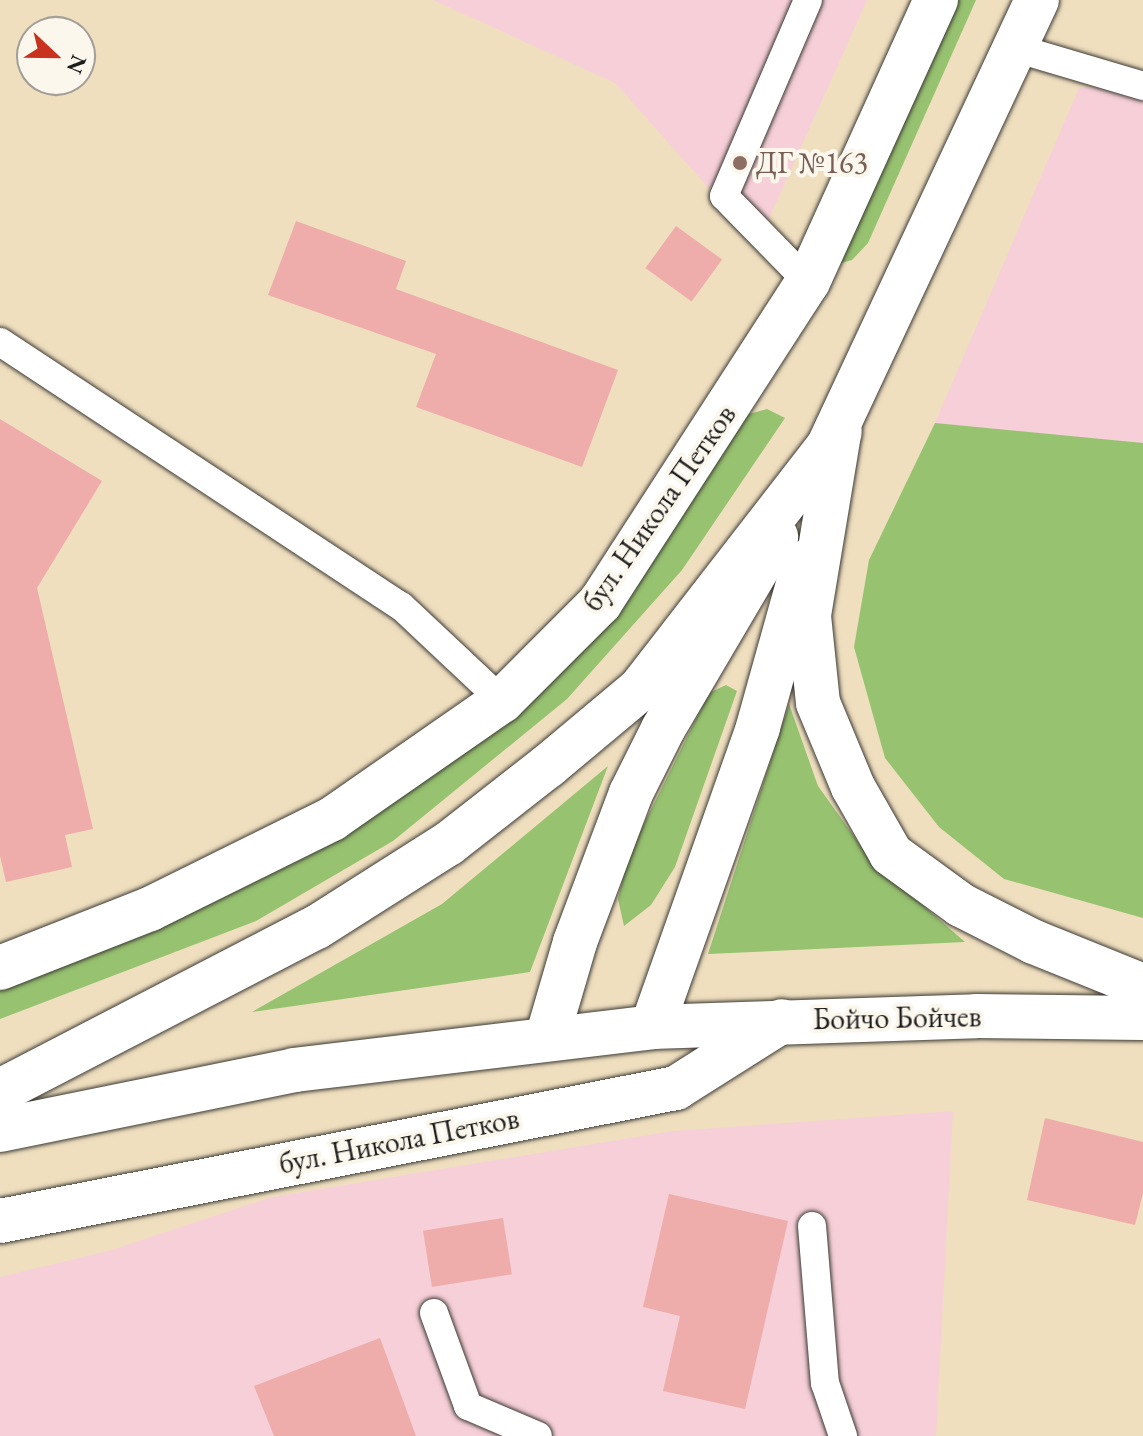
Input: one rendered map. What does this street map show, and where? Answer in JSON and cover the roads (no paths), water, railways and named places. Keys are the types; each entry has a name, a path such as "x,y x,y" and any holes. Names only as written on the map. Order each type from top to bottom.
{"main road":[{"name":"бул. Никола Петков","path":"0,968 150,909 332,819 502,701 600,603 808,282 936,0"},
{"path":"547,1038 575,942 631,793 663,729 840,431 1037,0"},
{"path":"840,431 809,616 818,703 853,787 891,854 961,905 1034,942 1143,986"},
{"path":"0,1130 294,1070 652,1027 758,727 840,431"},
{"path":"0,1091 317,927 448,844 548,766 640,689 840,431"},
{"name":"Бойчо Бойчев","path":"652,1027 782,1021 1143,1018"},
{"name":"бул. Никола Петков","path":"0,1221 676,1088 782,1021"}],"lane":[{"path":"808,0 724,196 808,282"},
{"path":"1015,48 1143,86"},
{"path":"0,342 401,606 502,701"},
{"path":"812,1226 825,1383 843,1436"},
{"path":"434,1313 468,1406 538,1436"}],"place":[{"name":"ДГ №163","path":"740,163"}]}
